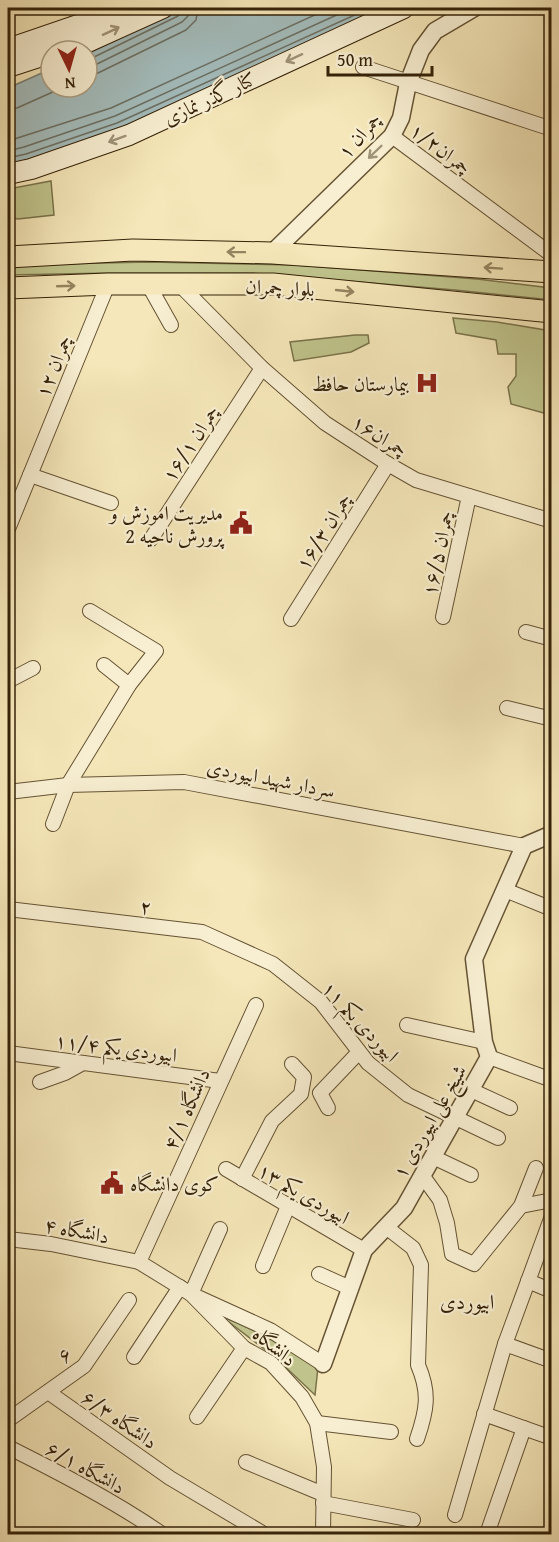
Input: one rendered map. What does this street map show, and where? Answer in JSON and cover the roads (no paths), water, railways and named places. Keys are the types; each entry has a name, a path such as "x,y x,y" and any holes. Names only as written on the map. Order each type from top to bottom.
{"main road":[{"path":"8,49 120,8"},
{"path":"94,39 163,8"},
{"name":"کنار گذر نمازی","path":"8,174 32,169 129,135 404,8"},
{"path":"8,67 39,57"},
{"path":"8,248 34,256"},
{"name":"بلوار چمران","path":"8,257 133,250 272,253 552,272"},
{"name":"بلوار چمران","path":"8,288 108,284 273,284 552,312"}],"street":[{"name":"چمران ۱","path":"272,253 392,136 401,118 408,82 421,50 435,31 474,8"},
{"path":"363,67 552,129"},
{"name":"چمران۱/۲","path":"392,136 552,255"},
{"name":"۱۲ چمران","path":"8,529 108,284"},
{"path":"147,284 171,325"},
{"name":"چمران۱۶","path":"180,284 262,368 325,423 388,464 416,480 552,520"},
{"name":"۱۶/۱ چمران","path":"152,538 262,368"},
{"name":"۱۶/۳ چمران","path":"291,619 388,464"},
{"path":"30,475 111,503"},
{"name":"۱۶/۵ چمران","path":"443,617 469,496"},
{"path":"53,824 68,785 129,685 156,651 90,610"},
{"path":"526,632 552,639"},
{"path":"104,664 129,685"},
{"path":"8,681 33,668"},
{"path":"507,708 552,719"},
{"name":"سردار شهید ابیوردی","path":"8,792 68,785 184,782 524,846"},
{"path":"486,1050 474,959 524,846 552,834"},
{"path":"505,890 552,909"},
{"name":"۲","path":"8,909 202,932 273,964"},
{"name":"۱۱ ابیوردی یکم","path":"273,964 321,1002 368,1064 408,1095 498,1138"},
{"name":"۴/۱ دانشگاه","path":"139,1262 256,1005"},
{"path":"407,1025 486,1050 552,1080"},
{"name":"شیخ علی ابیوردی ۱","path":"323,1364 364,1250 404,1208 471,1090 486,1050"},
{"path":"328,1108 320,1093 359,1052"},
{"name":"۱۱/۴ ابیوردی یکم","path":"8,1053 220,1081"},
{"path":"40,1082 65,1073 83,1063"},
{"path":"242,1179 272,1121 301,1094 304,1077 292,1064"},
{"path":"471,1090 510,1108"},
{"path":"433,1157 471,1175"},
{"path":"422,1176 441,1200 452,1254 474,1264 521,1206 536,1168"},
{"name":"۱۳ ابیوردی یکم","path":"226,1169 364,1250"},
{"path":"521,1206 552,1200"},
{"path":"263,1266 288,1206"},
{"path":"455,1515 505,1344 552,1216"},
{"path":"386,1227 413,1248 421,1265 418,1365 424,1378 427,1399 417,1439"},
{"path":"134,1357 186,1290 220,1229"},
{"name":"۴ دانشگاه","path":"8,1239 51,1244 139,1262"},
{"name":"دانشگاه","path":"139,1262 186,1290 244,1348 271,1363 302,1397 317,1423 324,1467 323,1534"},
{"path":"319,1274 350,1288"},
{"path":"528,1281 552,1291"},
{"path":"186,1290 270,1330 323,1364"},
{"name":"۶","path":"8,1420 84,1366 129,1300"},
{"path":"505,1344 552,1361"},
{"path":"197,1417 244,1348"},
{"name":"۶/۳ دانشگاه","path":"48,1392 170,1478 264,1534"},
{"path":"484,1414 552,1438"},
{"path":"317,1423 391,1432"},
{"path":"487,1534 524,1428"},
{"name":"۶/۱ دانشگاه","path":"8,1447 46,1466 162,1534"},
{"path":"246,1462 323,1499 413,1520"}],"water":[{"path":"181,8 385,8 119,129 27,160 8,164 8,88 39,74 39,99 99,99 99,48"}],"place":[{"name":"بیمارستان حافظ","path":"427,383"},
{"name":"مدیریت اموزش و پرورش ناحیه 2","path":"241,523"},
{"name":"کوی دانشگاه","path":"112,1183"}],"district":[{"name":"ابیوردی","path":"467,1301"}]}
